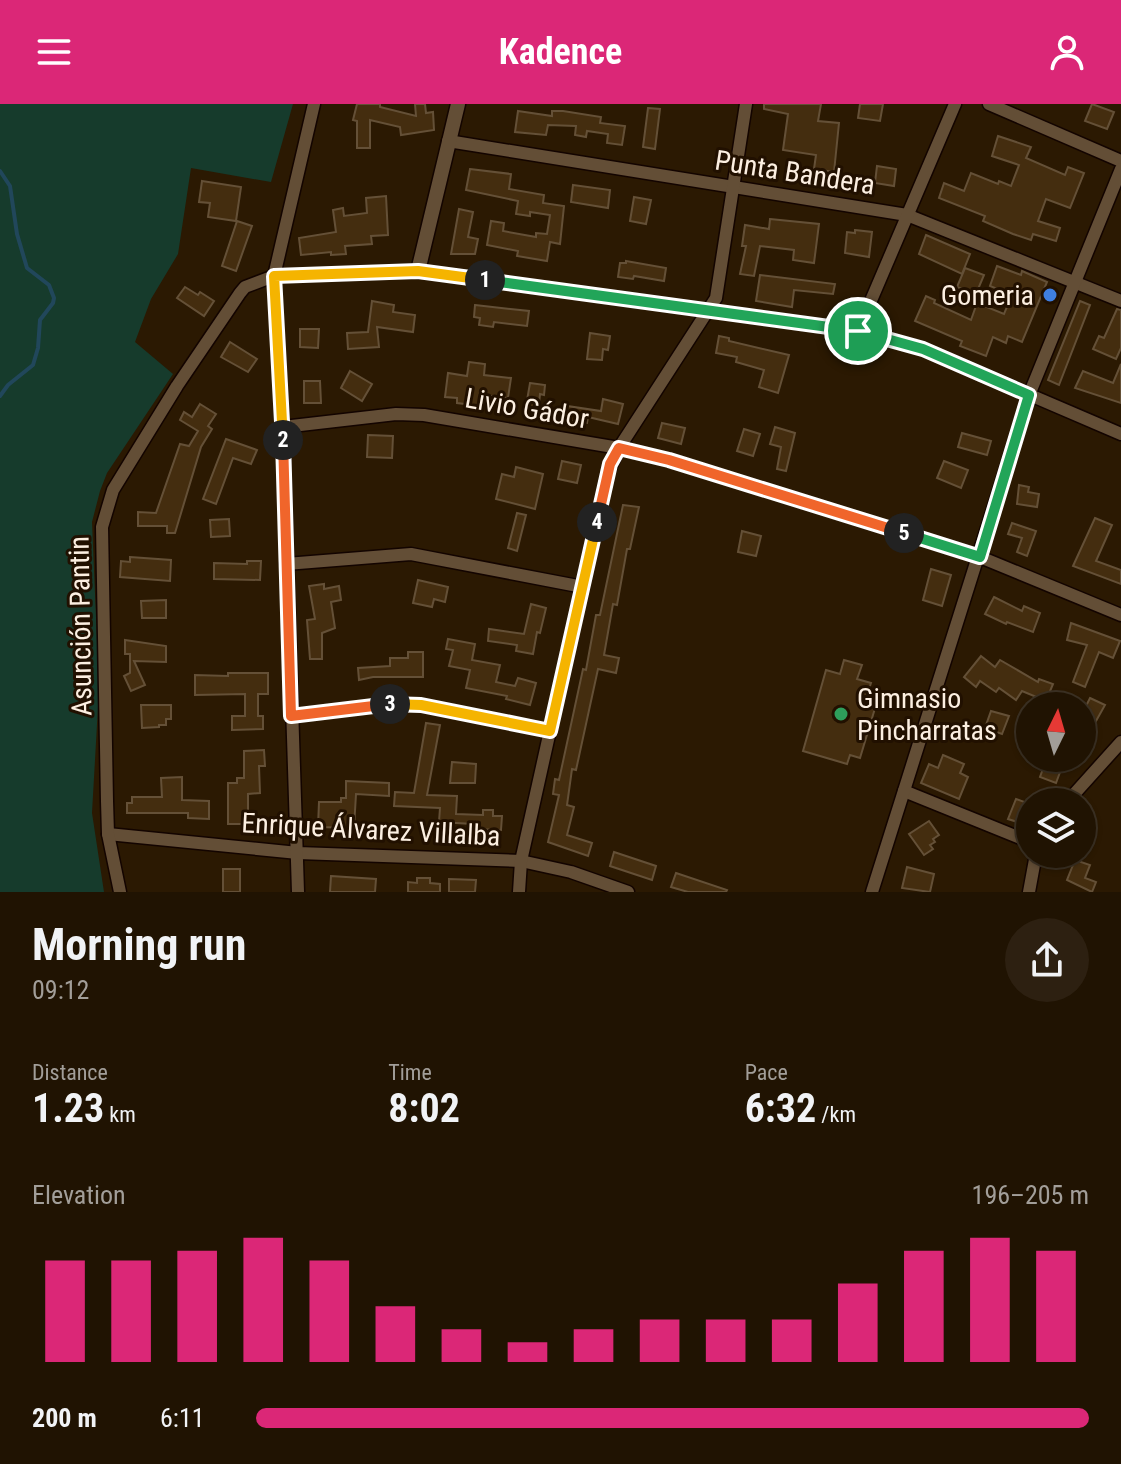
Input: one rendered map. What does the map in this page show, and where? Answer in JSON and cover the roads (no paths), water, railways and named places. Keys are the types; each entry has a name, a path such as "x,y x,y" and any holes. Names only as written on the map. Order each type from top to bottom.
{"street":[{"path":"298,892 283,427 274,276 314,104"},
{"path":"418,271 458,104"},
{"path":"519,892 521,861 607,475 619,448 716,298 746,104"},
{"path":"858,331 955,104"},
{"path":"989,104 1121,161"},
{"name":"Punta Bandera","path":"448,141 907,215 1121,301"},
{"path":"872,892 1029,395 1121,169"},
{"path":"274,276 418,271 858,331 923,349 1121,434"},
{"name":"Asunción Pantin","path":"120,892 108,834 102,527 105,510 113,490 177,386 240,293 245,287 274,276"},
{"name":"Livio Gádor","path":"283,427 396,414 424,415 619,448 669,460 980,557 1121,615"},
{"path":"286,564 411,554 583,587"},
{"path":"291,716 397,703 550,731"},
{"path":"1080,788 1121,742"},
{"path":"904,791 1016,836"},
{"name":"Enrique Álvarez Villalba","path":"108,834 298,853 521,861 571,872 628,892"},
{"path":"1029,892 1033,868"}],"waterway":[{"path":"0,171 10,186 17,234 27,268 49,285 54,298 40,320 33,365 8,385 0,396"}],"place":[{"name":"Gomeria","path":"1050,295"},
{"name":"Gimnasio Pincharratas","path":"841,714"}]}
